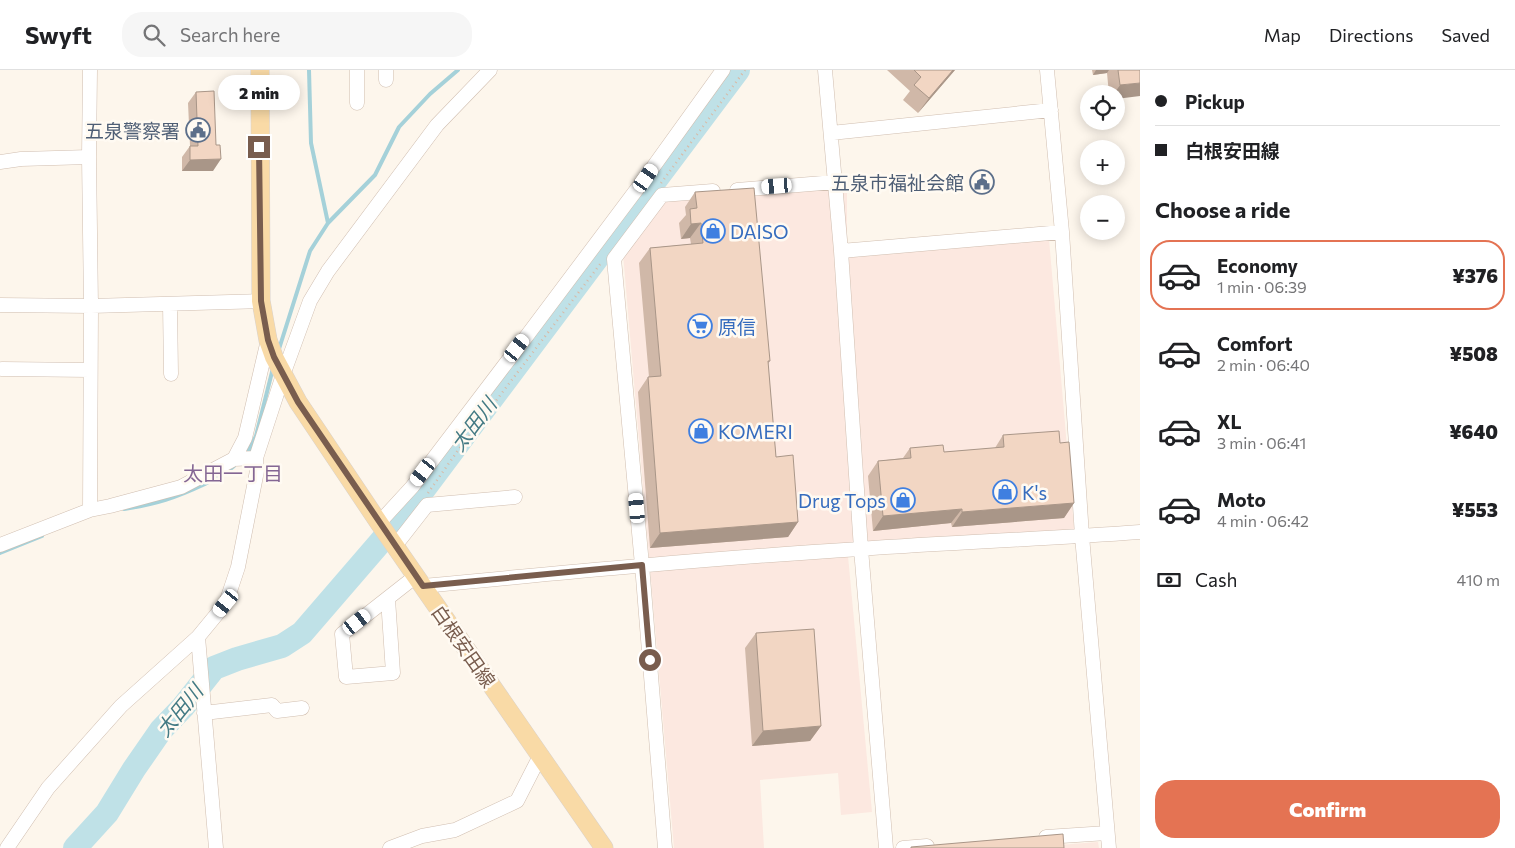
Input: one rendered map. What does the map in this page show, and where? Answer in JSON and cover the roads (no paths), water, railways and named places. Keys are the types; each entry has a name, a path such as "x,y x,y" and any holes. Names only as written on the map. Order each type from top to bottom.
{"main road":[{"name":"白根安田線","path":"260,70 261,301 268,340 282,374 298,402 379,523 604,848"}],"street":[{"path":"90,70 90,510"},
{"path":"357,70 357,103"},
{"path":"6,848 48,788 121,706 198,637 226,603 238,567 257,472 256,458 282,374 310,301 328,271 437,125 490,70"},
{"path":"379,523 412,487 646,178 723,70"},
{"path":"825,70 841,251 860,549 886,848"},
{"path":"1047,70 1062,232 1082,536 1109,848"},
{"path":"831,133 1051,110"},
{"path":"0,162 21,159 89,157"},
{"path":"665,848 614,259 662,195 835,182"},
{"path":"841,251 1062,232"},
{"path":"0,305 91,306 261,301"},
{"path":"170,304 171,374"},
{"path":"234,459 245,438 268,340"},
{"path":"2,369 90,370"},
{"path":"0,545 90,510 181,487 234,459 256,458"},
{"path":"395,546 427,505 515,498"},
{"path":"388,598 393,673 346,677 342,634 388,598 419,581 860,549 1140,532"},
{"path":"198,637 216,848"},
{"path":"204,713 272,705 277,711 302,708"},
{"path":"390,848 422,836 456,830 516,801 540,756"},
{"path":"1030,838 1107,832"},
{"path":"903,848 942,845"}],"waterway":[{"path":"309,70 311,143 328,223"},
{"path":"279,349 310,251 328,223 375,175 399,127 430,94 458,70"},
{"name":"太田川","path":"75,848 107,813 161,730 183,707 214,668 282,646 302,633 409,509 738,70"},
{"path":"247,454 256,436 273,368"},
{"path":"124,509 156,503 184,493 217,478 234,466"},
{"path":"0,553 42,536"}],"place":[{"name":"五泉警察署","path":"198,130"},
{"name":"五泉市福祉会館","path":"982,182"},
{"name":"DAISO","path":"713,231"},
{"name":"原信","path":"700,326"},
{"name":"KOMERI","path":"701,431"},
{"name":"K's","path":"1005,492"},
{"name":"Drug Tops","path":"903,500"}],"district":[{"name":"太田一丁目","path":"233,473"}]}
